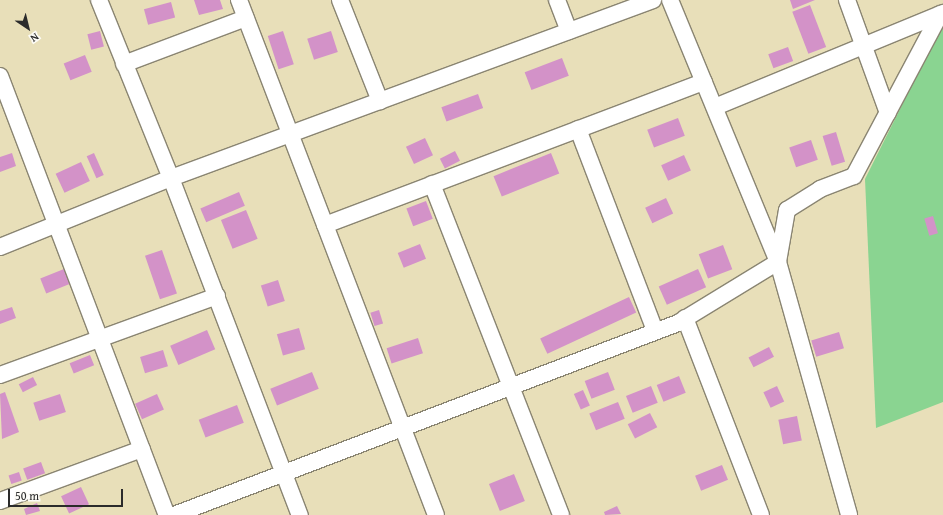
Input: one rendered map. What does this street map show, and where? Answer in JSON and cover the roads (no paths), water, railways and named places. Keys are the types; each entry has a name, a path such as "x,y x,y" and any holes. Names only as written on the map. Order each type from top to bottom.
{"street":[{"path":"99,0 171,178 300,515"},
{"path":"239,0 436,515"},
{"path":"340,0 380,101"},
{"path":"557,0 569,31"},
{"path":"0,247 171,178 653,0"},
{"path":"670,0 778,262 849,515"},
{"path":"847,0 888,113"},
{"path":"715,107 942,14"},
{"path":"174,515 655,331 685,318 778,262 787,210 820,189 854,176 942,14"},
{"path":"124,64 246,18"},
{"path":"0,76 167,515"},
{"path":"325,225 704,82"},
{"path":"578,129 655,331"},
{"path":"432,184 562,515"},
{"path":"0,376 217,296"},
{"path":"685,318 760,515"},
{"path":"0,501 142,449"}]}
